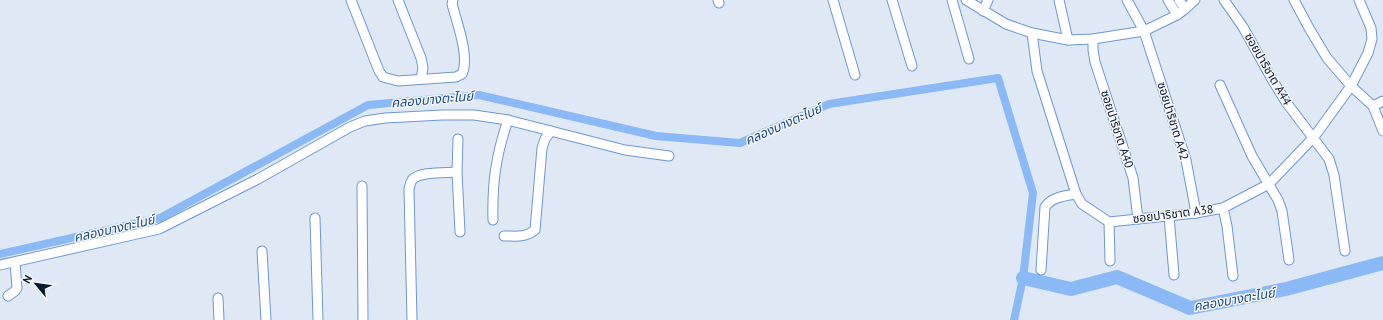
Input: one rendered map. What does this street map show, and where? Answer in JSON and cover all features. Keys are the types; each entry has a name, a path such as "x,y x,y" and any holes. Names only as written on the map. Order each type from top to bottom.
{"street":[{"path":"351,0 378,71 382,77 398,82 421,79 456,78 462,74 465,68 465,56 451,1"},
{"path":"398,0 421,58 423,68 421,79"},
{"path":"833,0 855,75"},
{"path":"892,0 912,66"},
{"path":"952,0 969,60"},
{"path":"966,0 1006,24 1032,33 1068,40 1093,39 1144,31 1177,15 1185,10 1195,0"},
{"path":"984,11 988,0"},
{"path":"1059,0 1068,40"},
{"name":"ซอยปาริชาต A42","path":"1127,0 1144,31 1186,160 1196,213"},
{"path":"1168,0 1177,15"},
{"path":"1179,0 1185,10"},
{"name":"ซอยปาริชาต A44","path":"1224,0 1243,27 1286,102 1314,137 1329,159 1334,175 1345,251"},
{"path":"1294,0 1327,58 1351,86 1373,106 1383,131"},
{"name":"ซอยปาริชาต A38","path":"1109,222 1196,213 1223,208 1269,184 1314,137 1351,86 1368,53 1372,40 1371,28 1359,0"},
{"path":"1032,33 1037,71 1076,194 1082,204 1109,222 1110,261"},
{"name":"ซอยปาริชาต A40","path":"1093,39 1095,62 1133,178 1138,219"},
{"path":"1220,85 1252,156 1278,200 1282,211 1289,260"},
{"path":"1373,106 1383,101"},
{"path":"0,265 159,229 258,179 350,126 365,121 385,118 474,115 508,120 625,150 669,156"},
{"path":"493,220 493,183 497,156 508,120"},
{"path":"504,236 523,237 530,235 535,230 542,148 545,139 551,131"},
{"path":"458,139 457,172 460,232"},
{"path":"412,320 410,183 413,178 424,174 457,172"},
{"path":"362,186 363,320"},
{"path":"1041,270 1045,208 1048,203 1054,199 1076,194"},
{"path":"1223,208 1227,226 1233,276"},
{"path":"1169,216 1174,276"},
{"path":"315,218 318,320"},
{"path":"262,251 266,320"},
{"path":"8,296 17,288 15,262"},
{"path":"218,298 219,320"}],"waterway":[{"name":"คลองบางตะไนย์","path":"0,254 160,218 368,105 479,95 656,136 740,143 829,104 998,78 1033,193 1023,278 1014,320"},
{"name":"คลองบางตะไนย์","path":"1023,278 1071,289 1117,277 1190,308 1286,289 1383,263"}]}
